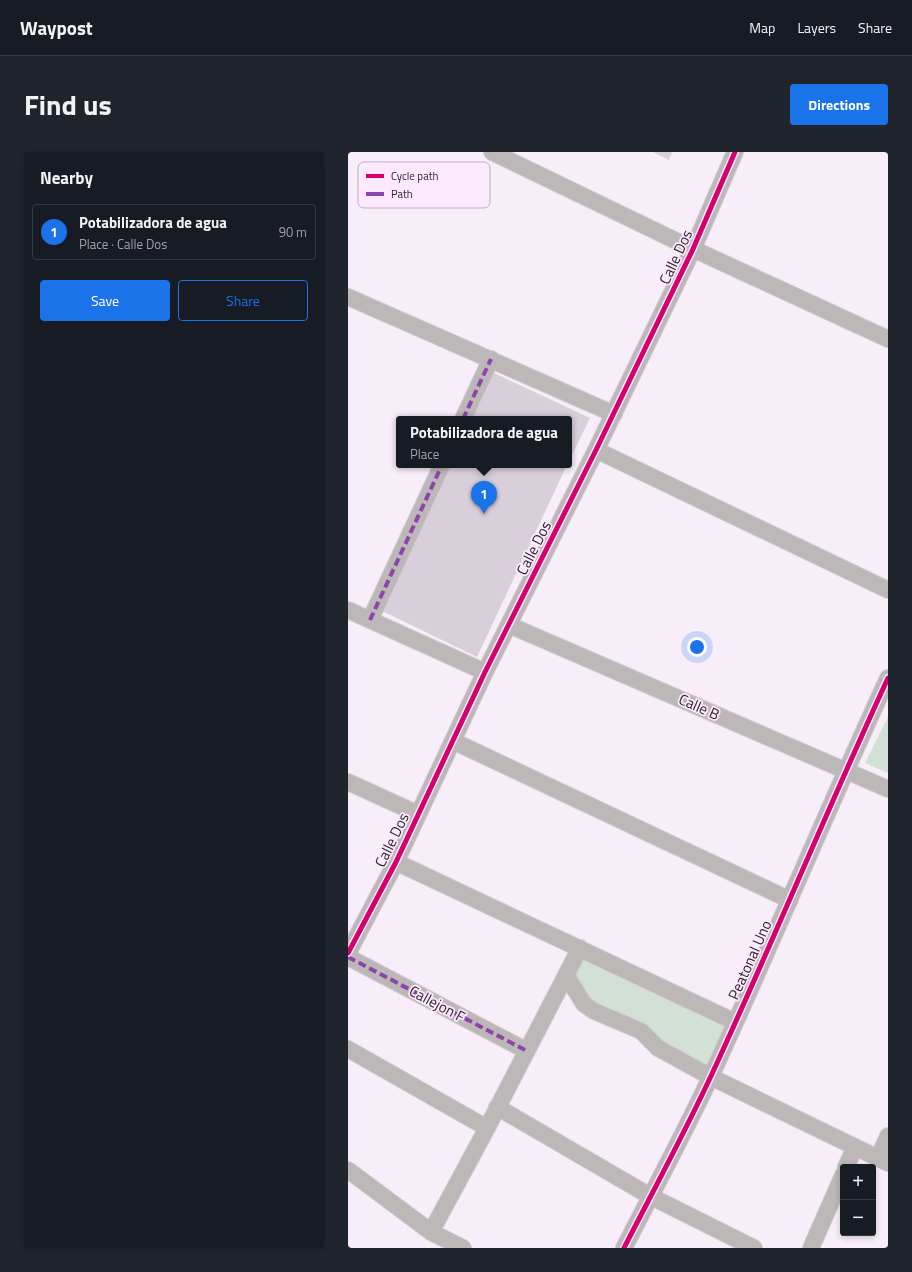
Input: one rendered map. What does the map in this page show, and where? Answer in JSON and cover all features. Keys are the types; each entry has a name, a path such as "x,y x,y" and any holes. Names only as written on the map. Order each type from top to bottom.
{"street":[{"path":"492,152 888,340"},
{"name":"Calle Dos","path":"348,953 396,862 485,672 614,414 694,249 735,152"},
{"path":"348,297 614,414"},
{"path":"464,416 491,359"},
{"path":"596,450 888,590"},
{"path":"370,620 441,468"},
{"path":"348,610 485,672"},
{"name":"Calle B","path":"509,625 888,789"},
{"name":"Peatonal Uno","path":"624,1248 711,1077 790,900 845,771 888,678"},
{"path":"453,741 790,900"},
{"path":"348,782 418,814"},
{"path":"396,862 735,1022"},
{"path":"431,1232 487,1128 580,948"},
{"name":"Callejon F","path":"348,957 527,1051"},
{"path":"566,975 584,1004 594,1011 641,1031 658,1048 711,1077 883,1161 888,1136"},
{"path":"348,1049 487,1128"},
{"path":"497,1107 650,1196 754,1248"},
{"path":"847,1164 855,1147"},
{"path":"348,1170 431,1232 463,1248"},
{"path":"811,1248 840,1182"}],"shaded area":[{"path":"888,717 888,773 865,763"},
{"path":"581,952 730,1023 709,1072 596,1009 569,976"}],"building":[{"path":"653,152 672,152 669,160"},
{"path":"490,371 590,418 572,455 572,416 469,416"},
{"path":"446,468 566,468 477,657 380,610"}],"marked path":[{"path":"464,416 491,359"},
{"path":"370,620 441,468"},
{"path":"348,957 527,1051"}],"cycle path":[{"path":"348,953 396,862 485,672 596,450 693,249 735,152"},
{"path":"624,1248 711,1076 888,678"}],"place":[{"name":"Potabilizadora de agua","path":"484,514"}]}
